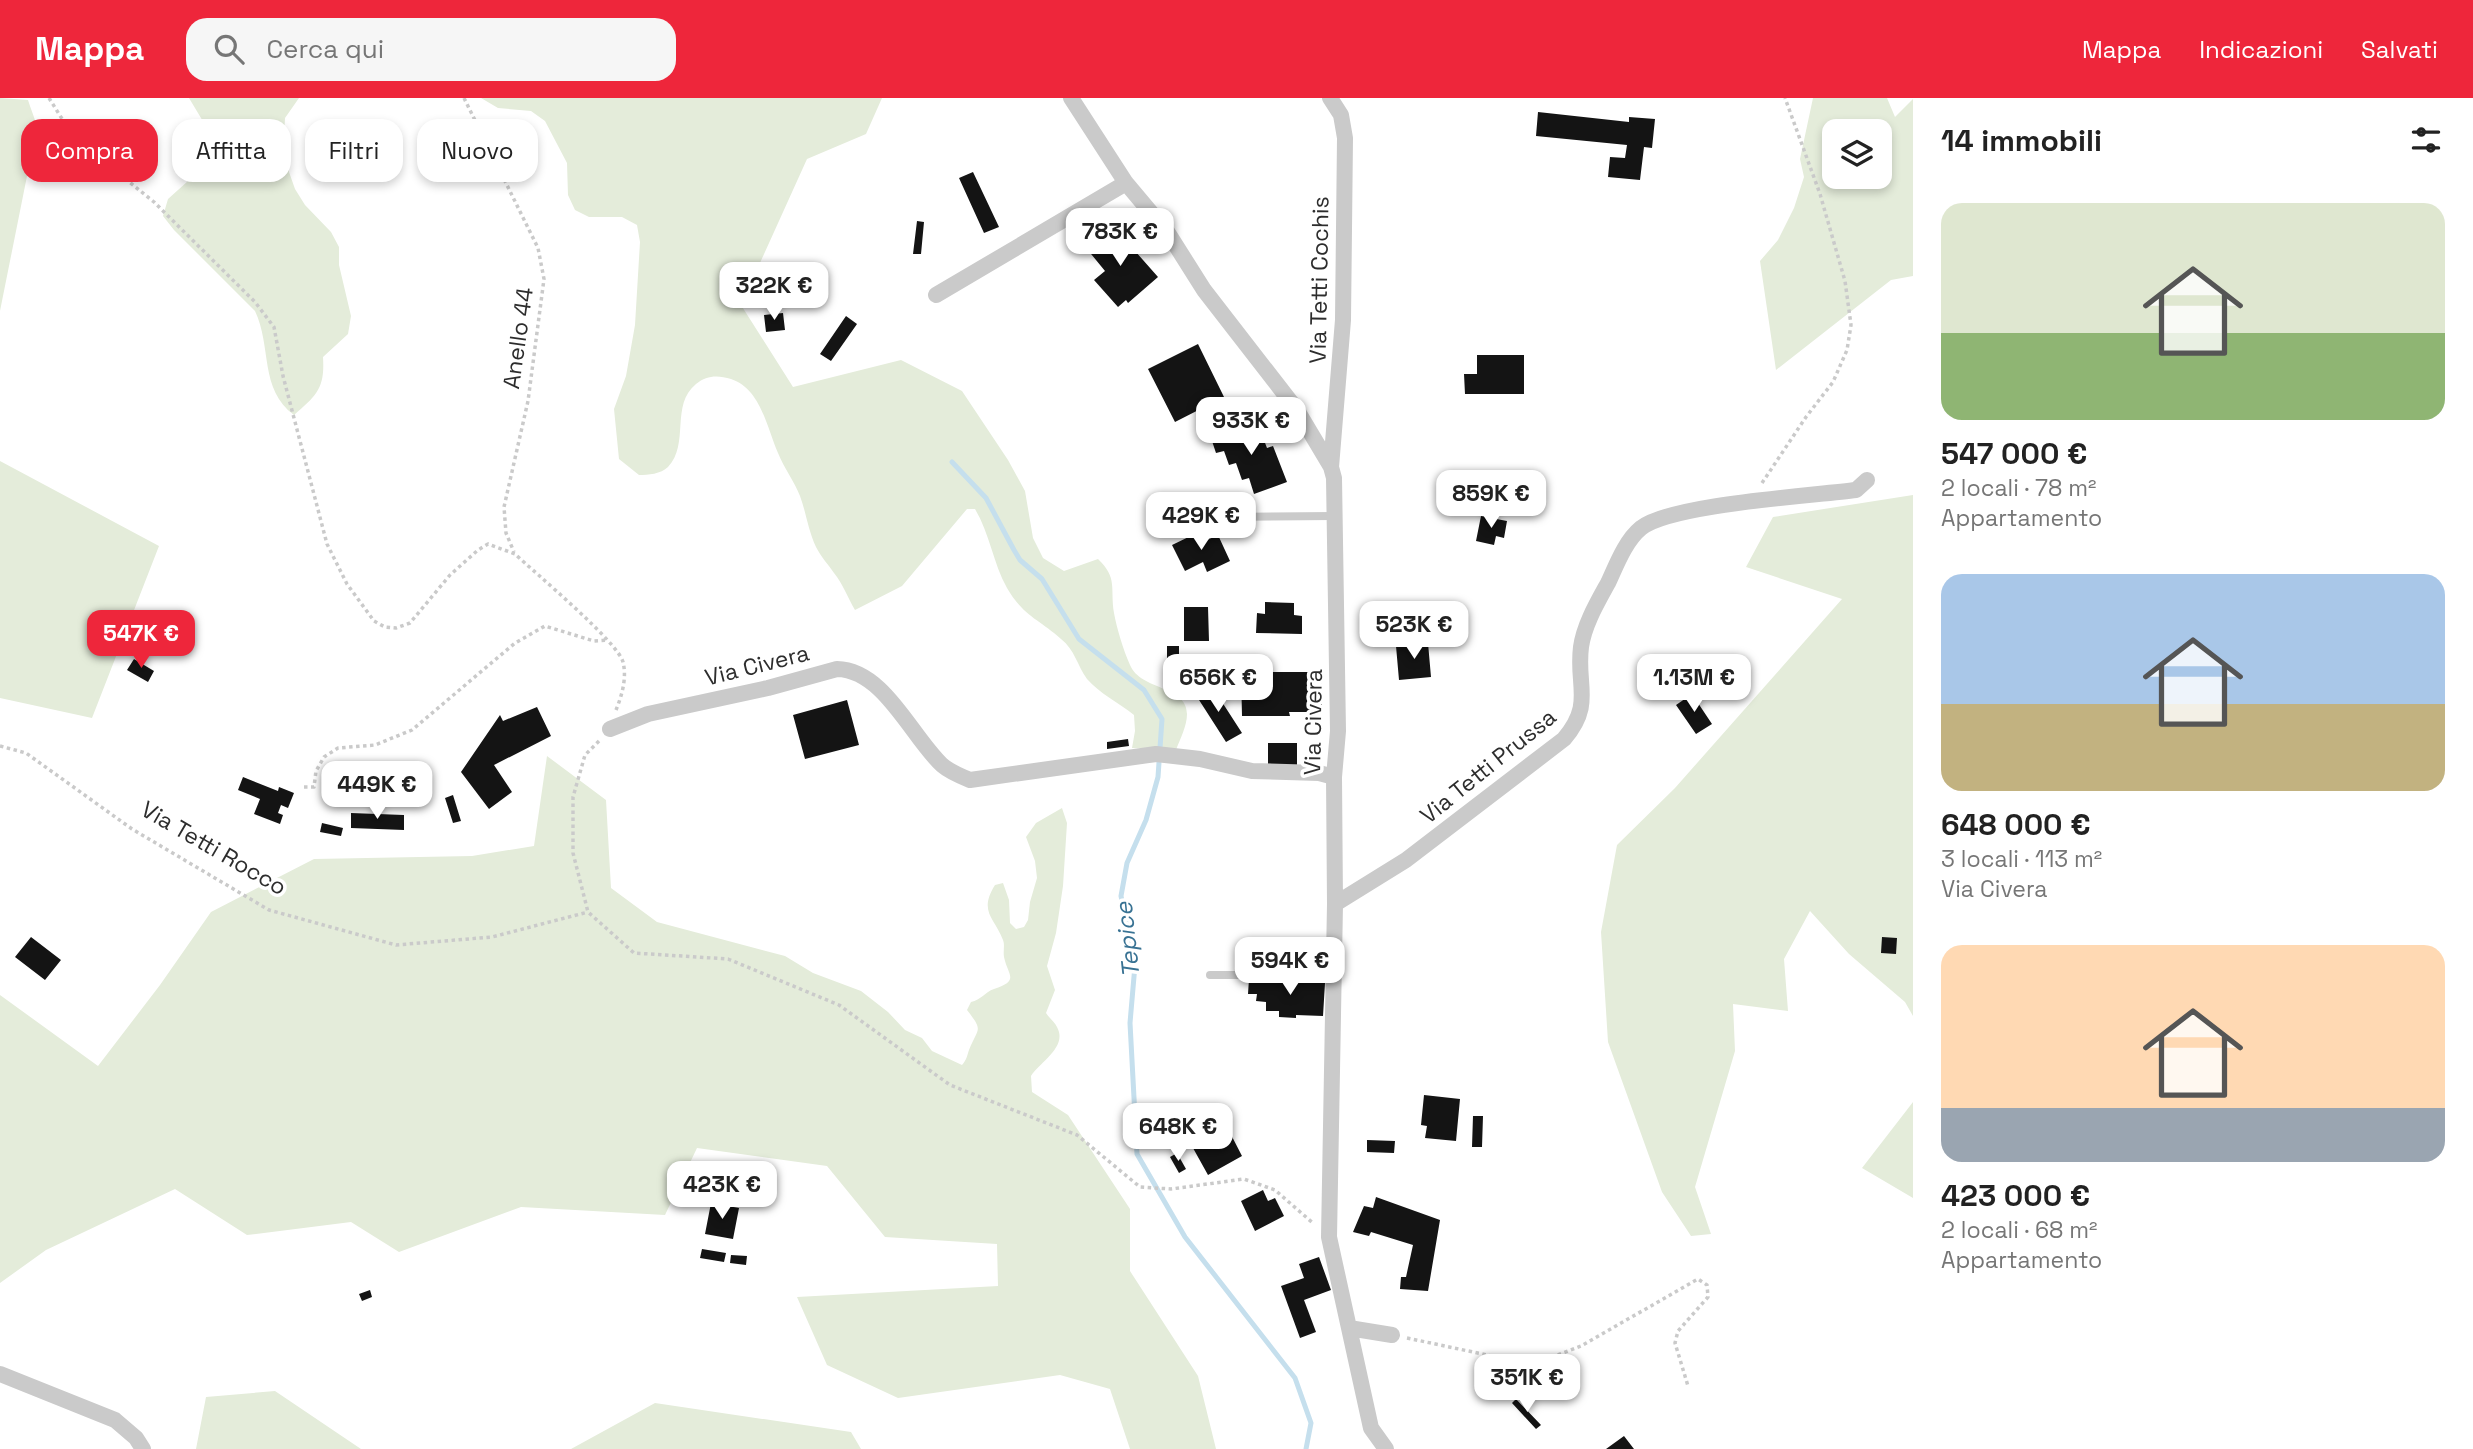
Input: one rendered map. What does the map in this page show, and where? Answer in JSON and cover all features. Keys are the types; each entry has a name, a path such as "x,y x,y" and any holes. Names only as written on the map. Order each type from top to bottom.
{"street":[{"name":"Via Civera","path":"1071,98 1126,183 1168,233 1205,290 1297,410 1331,467 1334,478 1338,731 1334,777 1335,904 1329,1237 1371,1428 1386,1449"},
{"name":"Via Tetti Cochis","path":"1330,98 1341,115 1345,138 1343,320 1331,467"},
{"path":"936,295 1126,183"},
{"name":"Via Tetti Prussa","path":"1335,904 1406,860 1564,739 1577,724 1582,708 1581,647 1590,617 1627,546 1640,529 1658,520 1684,513 1856,490 1867,480"},
{"name":"Via Civera","path":"610,729 649,714 768,688 837,669 848,669 861,674 882,691 943,766 970,780 979,781 1127,757 1160,755 1199,759 1252,771 1319,773 1334,777"},
{"path":"1349,1328 1392,1335"},
{"path":"0,1374 115,1420 136,1438 143,1449"}],"lane":[{"path":"1218,517 1335,516"},
{"path":"1210,975 1334,975"}],"path":[{"path":"49,98 69,130 89,144 155,202 255,302 274,327 283,376 327,544 347,584 374,621 385,627 396,628 410,623 450,575 488,544 515,554 608,640 622,659 624,675 621,697 610,729 585,755 573,797 573,853 588,912 635,953 728,959 839,1005 950,1085 1077,1135 1140,1187 1171,1189 1244,1180 1275,1190 1329,1237"},
{"name":"Anello 44","path":"464,98 538,248 544,279 528,401 504,507 506,533 515,554"},
{"path":"1741,504 1754,493 1770,472 1833,382 1847,350 1851,325 1844,281 1820,194 1784,98"},
{"path":"304,787 314,787 316,771 324,757 338,748 375,745 412,730 515,643 545,626 594,641 608,640"},
{"name":"Via Tetti Rocco","path":"0,746 26,753 132,829 269,910 396,944 492,937 588,912"},
{"path":"1392,1335 1507,1359 1545,1360 1581,1346 1698,1279 1707,1285 1708,1297 1678,1331 1675,1343 1688,1385"}],"green space":[{"path":"0,98 28,100 35,119 21,119 21,182 26,182 0,311"},
{"path":"189,98 299,98 285,119 202,119"},
{"path":"481,98 882,98 866,134 807,159 741,305 793,387 901,360 962,391 1008,460 1025,491 1033,538 1043,558 1064,571 1098,559 1108,572 1112,584 1115,619 1130,665 1144,680 1172,693 1185,705 1186,723 1176,750 1132,748 1134,715 1092,684 1066,643 1026,612 1013,598 1002,578 975,509 967,509 902,586 855,610 816,547 800,496 780,459 762,410 741,384 731,379 713,377 696,384 684,403 678,447 674,458 665,469 654,474 639,475 619,459 614,409 626,376 635,325 640,242 637,225 622,217 589,217 575,210 568,195 567,163 545,121 531,111 498,108"},
{"path":"1813,98 1887,98 1895,117 1913,99 1913,276 1891,280 1776,370 1760,261 1778,240 1794,208 1804,177 1800,159"},
{"path":"291,178 305,205 331,232 339,247 339,265 351,316 348,334 323,357 323,376 318,390 294,415 283,405 271,380 255,311 163,216 168,199 187,182 291,182"},
{"path":"0,461 159,546 92,718 0,698"},
{"path":"1913,495 1913,1016 1905,1002 1849,954 1810,911 1784,959 1788,1011 1733,1004 1735,1051 1695,1187 1711,1234 1691,1236 1662,1192 1608,1042 1601,932 1617,845 1675,788 1842,599 1746,567 1773,517"},
{"path":"547,756 606,800 611,888 657,922 785,956 813,973 861,991 888,1012 905,1030 922,1038 932,1051 962,1065 978,1030 976,1022 967,1010 971,1002 1010,980 1003,940 988,908 990,894 995,885 1003,883 1009,900 1010,923 1016,929 1024,927 1037,878 1035,861 1026,837 1036,823 1062,808 1067,823 1063,886 1056,933 1047,966 1055,990 1046,1013 1057,1027 1059,1041 1052,1054 1031,1076 1032,1092 1068,1115 1130,1209 1130,1271 1198,1376 1216,1449 1130,1449 1110,1389 1060,1375 898,1398 827,1365 797,1297 998,1286 997,1244 885,1237 827,1166 697,1148 665,1215 521,1207 399,1252 351,1222 247,1235 175,1189 46,1250 0,1283 0,995 98,1066 211,912 314,859 472,856 534,846"},
{"path":"1913,1102 1913,1198 1862,1168"},
{"path":"275,1391 361,1449 196,1449 206,1397"},
{"path":"655,1403 851,1432 861,1449 571,1449"}],"building":[{"path":"1538,112 1629,122 1629,117 1655,119 1652,148 1644,147 1640,180 1608,177 1610,157 1625,158 1627,145 1536,136"},
{"path":"973,172 999,227 984,233 959,178"},
{"path":"917,221 924,222 921,254 913,254"},
{"path":"1113,226 1158,277 1128,303 1126,300 1118,307 1094,280 1105,271 1087,249"},
{"path":"783,313 785,330 766,332 764,315"},
{"path":"846,316 857,324 831,361 820,354"},
{"path":"1198,344 1224,397 1175,422 1148,369"},
{"path":"1477,355 1524,355 1524,394 1465,394 1464,374 1477,374"},
{"path":"1257,422 1267,448 1273,446 1287,482 1254,494 1249,478 1242,480 1236,463 1229,465 1224,451 1216,453 1211,438"},
{"path":"1481,516 1507,521 1504,538 1496,536 1494,545 1476,541"},
{"path":"1201,531 1205,541 1218,535 1230,561 1207,572 1203,562 1185,571 1172,545"},
{"path":"1265,602 1294,603 1294,615 1302,616 1302,634 1256,633 1257,613 1265,614"},
{"path":"1184,607 1208,607 1209,641 1184,641"},
{"path":"1428,643 1431,677 1399,680 1396,646"},
{"path":"1167,646 1179,646 1179,663 1167,664"},
{"path":"134,659 154,671 148,682 127,670"},
{"path":"1241,672 1322,672 1322,712 1289,712 1290,716 1242,716"},
{"path":"1202,683 1217,706 1222,702 1242,733 1226,742 1192,689"},
{"path":"1692,694 1712,724 1696,734 1676,705"},
{"path":"847,700 859,745 805,759 793,715"},
{"path":"537,707 551,736 494,765 512,792 489,809 461,772 500,715 503,721"},
{"path":"1128,739 1129,746 1107,749 1107,742"},
{"path":"1268,743 1297,743 1297,766 1268,766"},
{"path":"243,777 278,791 279,787 294,793 288,808 281,805 278,813 283,815 280,824 254,814 260,799 238,790"},
{"path":"453,795 461,821 453,823 445,798"},
{"path":"351,813 404,815 404,830 351,828"},
{"path":"322,823 343,828 341,836 320,832"},
{"path":"31,937 61,960 45,980 15,957"},
{"path":"1882,937 1897,938 1896,954 1881,953"},
{"path":"1249,979 1325,983 1323,1016 1279,1017 1279,1011 1266,1011 1266,1002 1256,1001 1257,994 1248,994"},
{"path":"1424,1095 1460,1099 1456,1141 1425,1138 1427,1126 1421,1125"},
{"path":"1473,1116 1483,1116 1482,1147 1472,1147"},
{"path":"1226,1125 1242,1156 1208,1175 1188,1139 1205,1129 1208,1135"},
{"path":"1367,1140 1395,1141 1394,1153 1367,1152"},
{"path":"1177,1153 1186,1169 1179,1173 1170,1157"},
{"path":"1263,1190 1268,1201 1275,1198 1284,1216 1255,1231 1241,1201"},
{"path":"1376,1197 1440,1220 1428,1291 1400,1289 1401,1277 1406,1277 1413,1245 1371,1232 1369,1236 1353,1232 1364,1206 1373,1208"},
{"path":"711,1203 739,1208 733,1239 705,1234"},
{"path":"702,1249 726,1253 724,1262 700,1258"},
{"path":"731,1255 747,1256 746,1265 730,1263"},
{"path":"1319,1257 1331,1290 1304,1300 1316,1332 1300,1338 1281,1286 1304,1278 1299,1264"},
{"path":"370,1290 372,1297 362,1301 359,1294"},
{"path":"1516,1399 1541,1425 1536,1429 1512,1403"},
{"path":"1624,1436 1634,1449 1606,1449"}],"waterway":[{"name":"Tepice","path":"952,462 986,498 1020,560 1042,579 1079,639 1144,690 1162,719 1158,777 1146,820 1127,863 1121,896 1135,965 1130,1023 1137,1154 1185,1237 1295,1378 1311,1423 1306,1449"}]}
